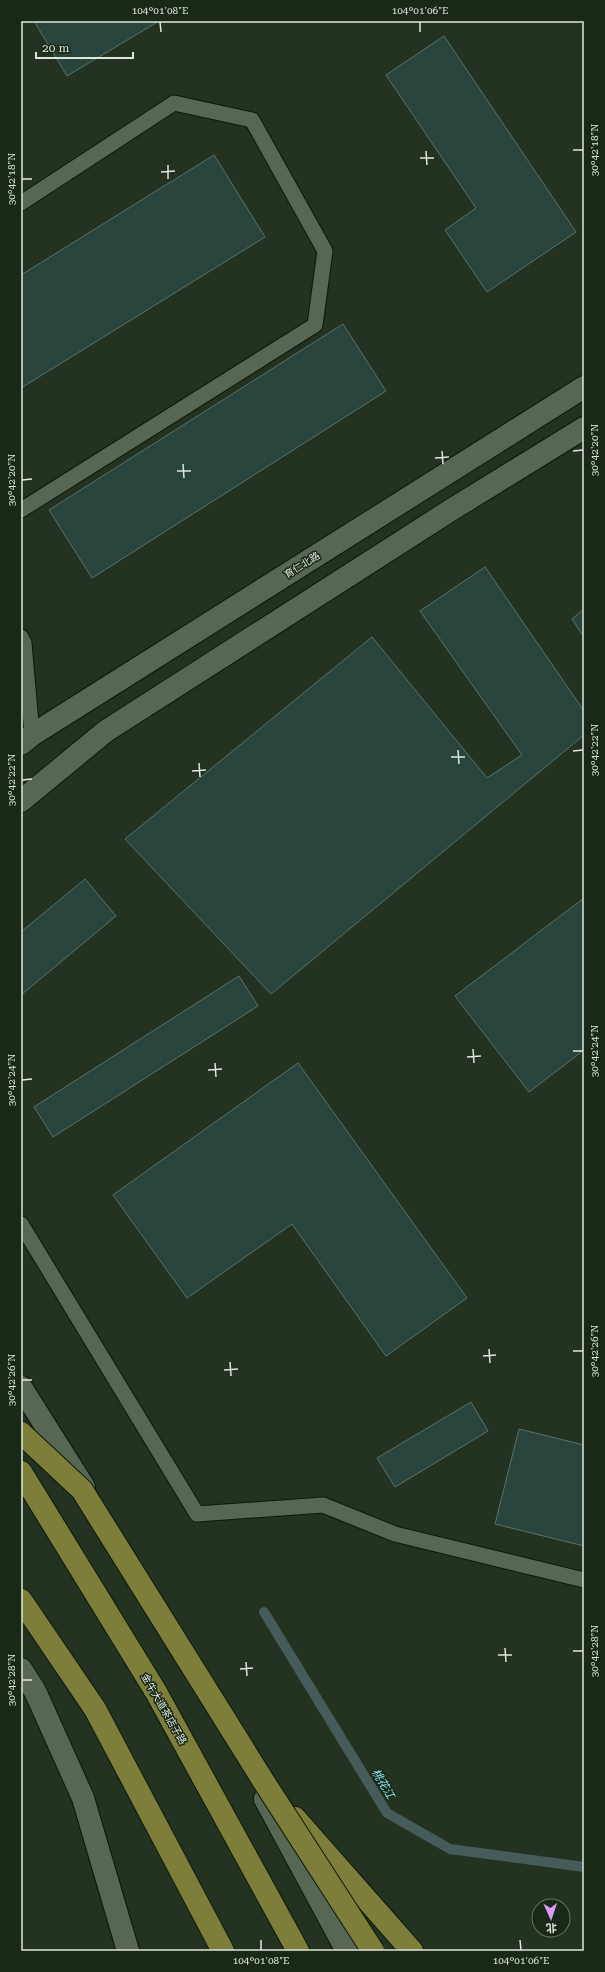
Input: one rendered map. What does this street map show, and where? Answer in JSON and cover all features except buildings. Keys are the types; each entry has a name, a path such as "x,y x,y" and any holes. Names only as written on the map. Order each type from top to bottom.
{"highway":[{"path":"21,1433 82,1490 264,1782 373,1951"},
{"name":"金牛大道茶店子路","path":"21,1472 156,1692 298,1951"},
{"path":"21,1600 95,1709 223,1951"},
{"path":"264,1782 412,1951"}],"street":[{"name":"育仁北路","path":"26,740 584,387"},
{"path":"21,801 106,732 451,510 584,428"},
{"path":"21,1387 112,1533 213,1705 347,1951"},
{"path":"21,1669 35,1691 83,1798 128,1951"}],"lane":[{"path":"21,203 174,103 252,120 325,252 315,325 21,510"},
{"path":"21,637 24,643 26,740"},
{"path":"21,1224 197,1514 323,1505 395,1534 584,1580"}],"waterway":[{"name":"桃花江","path":"264,1612 387,1813 450,1849 584,1867"}]}
